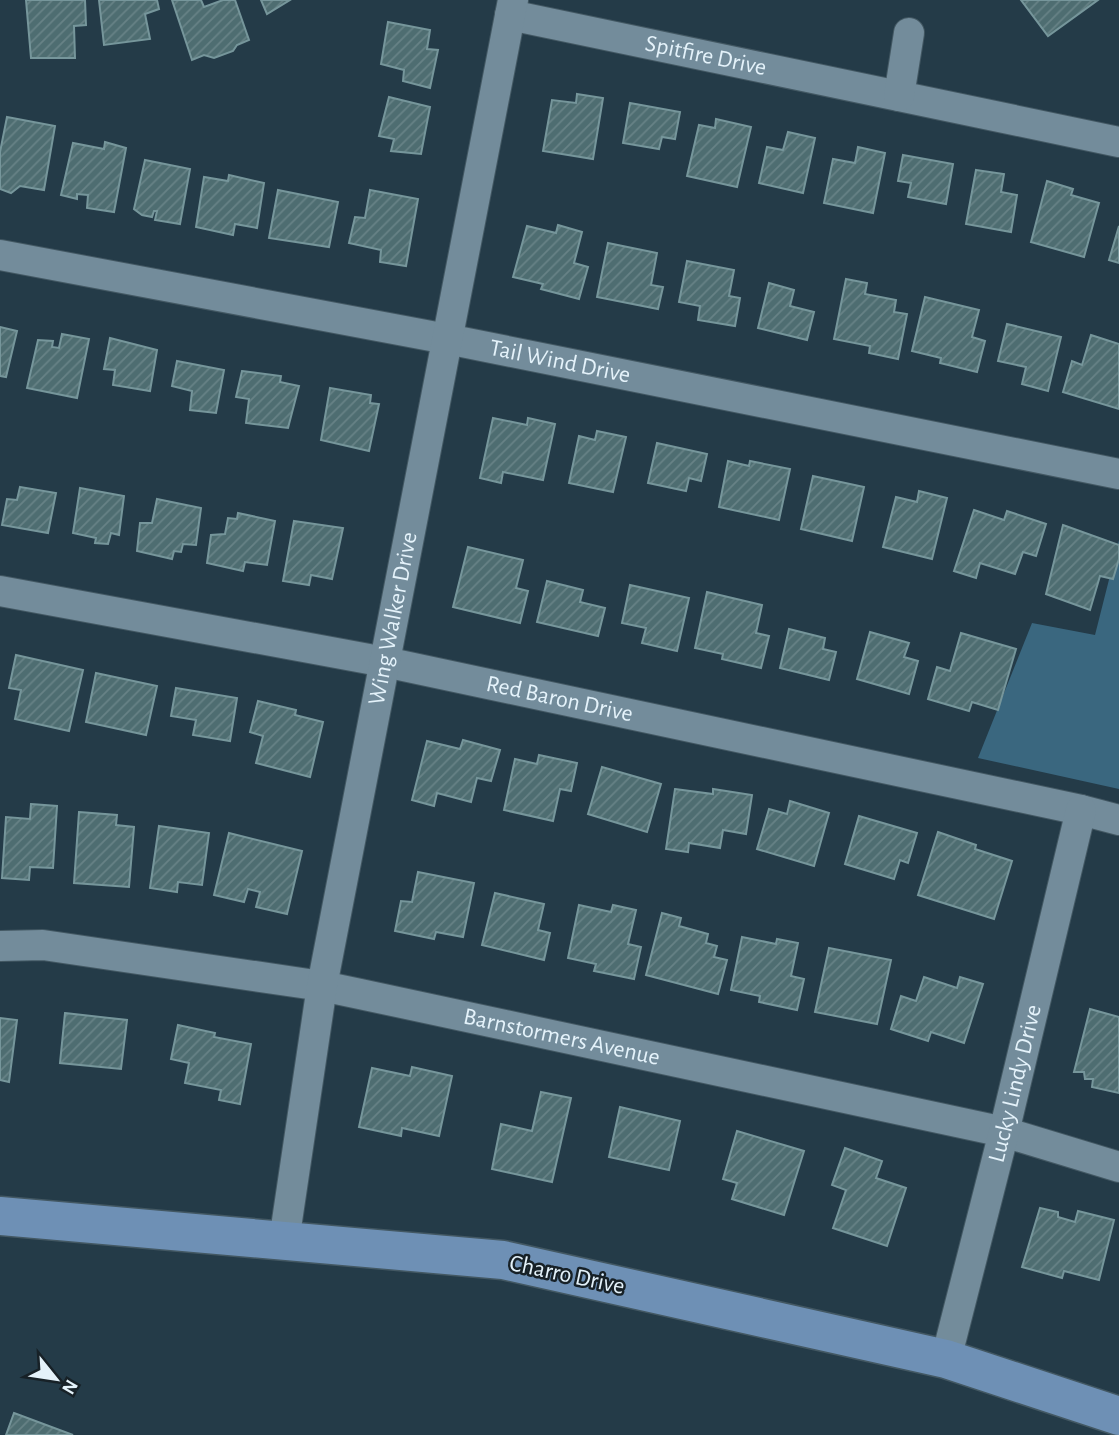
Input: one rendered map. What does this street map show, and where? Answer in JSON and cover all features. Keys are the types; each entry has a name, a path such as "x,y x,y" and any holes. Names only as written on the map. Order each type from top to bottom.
{"street":[{"name":"Spitfire Drive","path":"512,7 899,96 1119,142"},
{"name":"Wing Walker Drive","path":"284,1241 322,986 512,7"},
{"path":"899,96 909,33"},
{"name":"Tail Wind Drive","path":"0,255 447,340 1119,474"},
{"name":"Red Baron Drive","path":"0,591 385,662 1119,820"},
{"name":"Lucky Lindy Drive","path":"946,1359 1004,1132 1081,810"},
{"name":"Barnstormers Avenue","path":"0,946 43,945 322,986 1004,1132 1119,1167"},
{"name":"Charro Drive","path":"0,1216 503,1260 946,1359 1119,1416"}],"shaded area":[{"path":"1119,540 1119,789 978,758 1032,623 1095,635"}],"building":[{"path":"26,0 85,0 86,25 74,26 75,58 31,58"},
{"path":"99,0 157,0 159,9 145,14 150,39 104,45"},
{"path":"172,0 201,0 204,7 223,0 235,0 249,40 237,45 233,51 214,58 204,55 192,60"},
{"path":"261,0 290,0 267,14"},
{"path":"1021,0 1098,0 1048,36"},
{"path":"388,22 430,30 427,49 438,50 430,88 403,81 404,70 381,64"},
{"path":"577,94 603,98 593,159 543,151 552,100 576,103"},
{"path":"389,97 430,107 421,154 391,151 394,139 379,136"},
{"path":"630,103 680,112 675,139 662,137 659,149 623,143"},
{"path":"7,117 55,126 44,190 20,186 11,193 0,189 0,152"},
{"path":"716,119 751,127 737,187 687,176 699,125 715,128"},
{"path":"788,132 815,138 803,193 759,183 767,147 783,150"},
{"path":"105,142 126,148 114,212 87,208 88,195 77,194 77,199 61,195 73,143 104,149"},
{"path":"858,147 885,153 873,213 824,203 833,159 855,163"},
{"path":"903,155 953,164 946,204 908,197 911,183 898,181"},
{"path":"145,160 190,169 180,224 155,220 157,211 154,211 152,217 142,215 134,209"},
{"path":"976,170 1004,174 1001,192 1017,195 1011,232 966,224"},
{"path":"229,175 264,183 257,228 235,224 233,235 196,227 204,177 228,181"},
{"path":"1047,181 1073,189 1071,195 1099,203 1084,257 1031,242"},
{"path":"278,190 338,202 329,247 269,238"},
{"path":"370,190 418,199 406,266 380,262 381,250 349,243 355,217 365,218"},
{"path":"558,225 582,232 574,263 588,267 579,299 541,289 543,284 513,277 527,226 556,233"},
{"path":"1119,226 1119,263 1109,260"},
{"path":"608,243 657,253 651,285 663,287 658,309 597,297"},
{"path":"687,261 734,270 729,296 740,298 735,326 698,320 700,306 679,302"},
{"path":"846,279 867,283 865,294 896,300 894,312 907,314 898,359 869,353 870,346 834,339"},
{"path":"769,283 794,290 790,306 814,312 807,340 758,328"},
{"path":"925,297 979,310 972,337 985,341 977,372 940,363 941,358 912,351"},
{"path":"1007,324 1061,337 1048,391 1022,384 1026,367 998,361"},
{"path":"0,327 17,331 6,377 0,376"},
{"path":"62,334 89,339 77,398 27,388 38,340 53,341 52,347 59,348"},
{"path":"1091,335 1119,344 1119,409 1063,392 1072,361 1082,365"},
{"path":"110,338 157,350 150,391 113,385 115,370 104,369"},
{"path":"177,361 224,370 216,413 190,410 192,391 172,386"},
{"path":"242,371 281,376 280,382 299,386 288,428 246,423 249,399 236,397"},
{"path":"330,388 371,395 370,403 379,404 369,451 321,440"},
{"path":"493,418 527,425 528,418 555,424 543,480 503,472 501,483 480,478"},
{"path":"597,431 626,437 613,492 569,483 579,436 595,440"},
{"path":"657,443 707,454 701,481 689,478 686,491 648,483"},
{"path":"728,461 749,466 750,461 790,469 779,520 719,507"},
{"path":"813,476 864,487 852,541 801,529"},
{"path":"20,487 56,493 48,533 2,525 7,499 17,500"},
{"path":"80,488 124,496 119,535 111,533 108,544 95,543 96,538 73,533"},
{"path":"919,491 947,498 932,559 883,547 896,497 917,502"},
{"path":"157,499 201,508 196,545 183,544 181,552 174,551 172,559 137,551 140,523 152,523"},
{"path":"974,510 1004,520 1007,511 1046,524 1036,556 1023,552 1015,574 980,563 976,578 954,571"},
{"path":"238,513 275,521 267,565 245,562 243,571 207,563 211,535 225,534 228,518 237,519"},
{"path":"294,521 343,528 332,579 311,575 309,585 283,581"},
{"path":"1063,525 1119,545 1119,559 1113,579 1100,576 1090,610 1046,594"},
{"path":"468,547 523,560 516,588 528,591 520,623 453,607"},
{"path":"547,581 583,590 580,602 605,608 598,636 537,622"},
{"path":"630,585 689,598 677,651 642,643 646,628 622,623"},
{"path":"707,592 762,605 756,633 769,636 761,668 722,659 723,654 695,648"},
{"path":"789,629 825,638 823,649 836,652 829,680 780,668"},
{"path":"870,632 909,643 904,657 918,661 909,694 857,679"},
{"path":"961,633 1016,649 998,710 972,702 969,711 928,699 937,667 950,671"},
{"path":"16,655 83,670 69,731 15,719 21,690 9,688"},
{"path":"96,673 157,686 146,735 86,722"},
{"path":"176,688 237,698 230,741 193,735 196,720 171,716"},
{"path":"258,701 296,710 295,715 323,722 310,777 256,763 263,736 250,732"},
{"path":"463,740 500,750 491,781 477,778 471,802 437,793 434,806 412,800 427,741 460,749"},
{"path":"539,755 577,763 571,791 560,789 553,821 504,810 515,759 537,764"},
{"path":"602,767 661,784 647,832 588,814"},
{"path":"675,789 713,794 713,789 752,795 746,834 723,830 720,848 689,843 688,852 666,849"},
{"path":"790,801 829,813 814,866 757,849 769,809 787,814"},
{"path":"31,804 57,806 53,868 30,867 29,880 2,878 6,817 30,819"},
{"path":"79,812 117,815 116,825 134,827 129,887 74,883"},
{"path":"859,816 917,833 908,863 900,860 894,879 845,864"},
{"path":"159,826 209,833 202,885 178,882 177,892 150,888"},
{"path":"938,832 976,845 975,849 1012,861 994,919 918,895"},
{"path":"229,833 302,851 287,914 256,907 260,892 248,889 244,902 214,895"},
{"path":"418,872 474,883 463,937 436,932 434,939 395,931 401,901 412,902"},
{"path":"495,893 544,904 538,930 550,933 544,960 482,945"},
{"path":"579,905 611,912 613,905 636,910 628,944 641,947 634,979 594,971 596,964 568,958"},
{"path":"662,913 681,918 679,926 708,934 706,943 717,946 714,957 727,960 718,994 646,975"},
{"path":"742,937 776,944 777,939 798,943 791,976 804,979 797,1010 759,1002 760,996 731,990"},
{"path":"829,948 891,960 877,1024 815,1012"},
{"path":"924,977 957,988 960,977 983,984 964,1043 931,1032 928,1041 891,1029 901,996 916,1001"},
{"path":"1090,1009 1119,1017 1119,1093 1092,1087 1093,1079 1085,1079 1084,1072 1074,1072"},
{"path":"65,1013 127,1020 121,1069 60,1063"},
{"path":"0,1018 17,1020 9,1082 0,1080"},
{"path":"178,1025 215,1033 214,1037 251,1044 240,1104 219,1100 221,1090 185,1083 189,1063 171,1059"},
{"path":"412,1067 452,1076 439,1136 402,1128 401,1136 359,1127 372,1068 410,1076"},
{"path":"541,1092 571,1098 552,1182 492,1169 501,1124 532,1131"},
{"path":"620,1107 680,1121 669,1170 609,1157"},
{"path":"737,1131 804,1151 784,1215 732,1199 737,1183 723,1179"},
{"path":"845,1148 882,1161 876,1178 906,1188 887,1246 833,1228 846,1190 832,1185"},
{"path":"1040,1208 1058,1212 1058,1217 1075,1222 1078,1211 1114,1220 1099,1280 1064,1271 1062,1278 1022,1267"},
{"path":"14,1413 73,1435 6,1435"}]}
